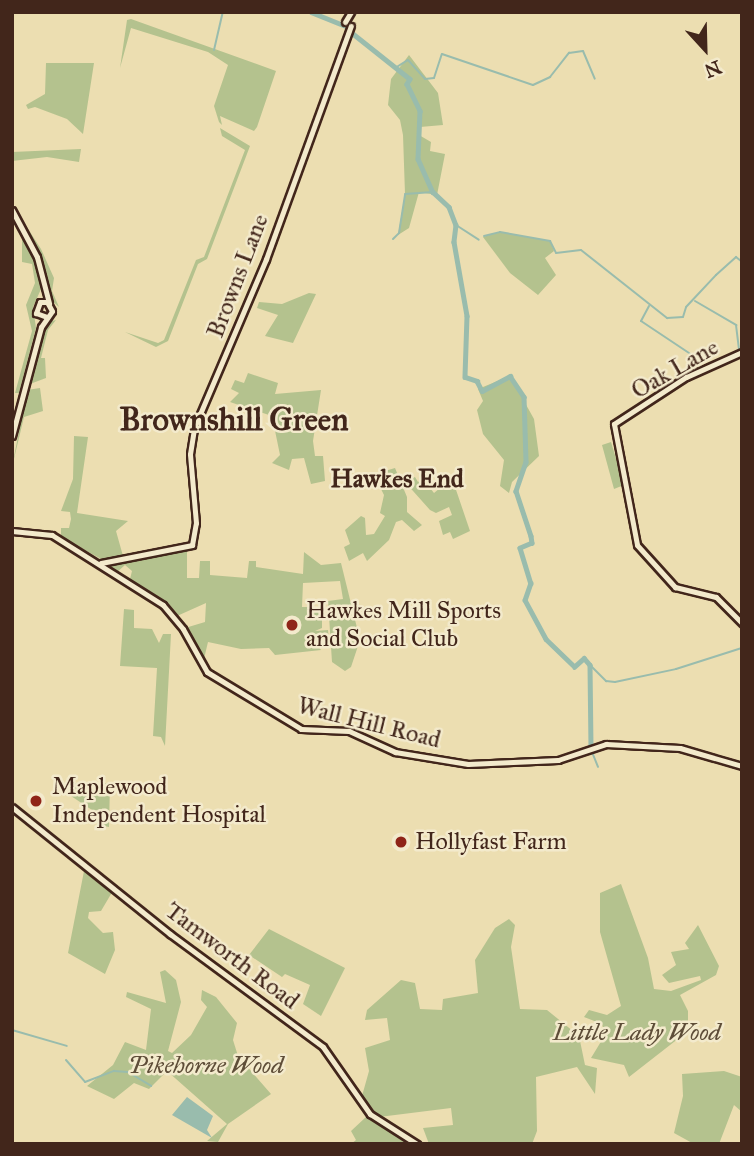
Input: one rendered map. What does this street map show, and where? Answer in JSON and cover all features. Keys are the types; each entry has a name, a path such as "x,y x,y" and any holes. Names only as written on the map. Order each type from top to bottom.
{"street":[{"name":"Browns Lane","path":"101,563 192,545 196,527 190,454 194,428 266,259 351,12"},
{"path":"12,209 33,248 52,311 41,327 12,436"},
{"path":"41,327 37,314 44,287"},
{"path":"38,303 49,303"},
{"path":"37,314 47,317"},
{"name":"Oak Lane","path":"742,352 686,377 614,424 614,438 626,476 637,545 675,587 716,597 742,623"},
{"name":"Wall Hill Road","path":"12,531 52,535 101,563 104,570 167,608 207,672 293,726 349,731 395,752 468,764 558,760 592,748 673,747 742,766"},
{"name":"Tamworth Road","path":"12,807 170,934 323,1047 370,1114 417,1144"}],"green space":[{"path":"131,19 276,71 254,131 220,116 222,125 219,122 214,106 228,65 208,52 131,28 120,68 127,20"},
{"path":"409,55 438,93 443,125 420,127 419,135 431,142 430,151 445,154 437,195 419,192 409,228 398,235 405,194 403,135 400,120 388,105 391,79"},
{"path":"46,63 94,63 83,134 67,119 35,107 28,109 26,105 45,94"},
{"path":"220,128 250,146 207,259 198,264 168,341 156,347 125,332 158,343 164,340 196,260 204,257 245,150 222,136"},
{"path":"81,149 79,162 47,157 12,161 12,152"},
{"path":"12,204 41,249 54,278 52,291 59,307 51,300 31,239"},
{"path":"499,232 550,241 554,251 545,258 556,275 538,295 510,273 483,237"},
{"path":"22,233 30,246 41,289 33,307 36,328 19,393 15,393 32,331 26,305 35,283 32,264 22,262"},
{"path":"309,293 316,294 293,343 265,336 278,315 257,308 259,302 282,304"},
{"path":"56,320 48,330 41,358 45,358 46,378 30,384 43,332 48,322"},
{"path":"248,373 278,383 275,394 321,390 313,441 315,456 323,456 325,481 311,484 304,458 292,459 289,470 272,463 280,455 272,416 230,402 239,393 231,389 235,380 244,383"},
{"path":"510,376 534,419 539,456 512,482 509,493 500,486 504,460 483,434 477,410 483,401 478,389"},
{"path":"40,388 43,411 24,417 12,467 27,390"},
{"path":"74,436 88,437 77,513 128,521 116,531 123,556 103,560 61,537 61,528 69,528 71,519 70,512 61,511 73,479"},
{"path":"611,442 624,485 614,489 602,445"},
{"path":"395,468 407,497 407,512 422,525 414,531 402,520 396,522 389,540 367,561 363,553 349,561 344,547 350,544 345,530 361,516 365,518 366,535 374,534 385,516 380,513 384,495 378,483 366,483 375,474"},
{"path":"415,477 418,482 423,479 434,493 452,478 470,531 453,539 450,532 443,535 439,521 452,515 449,507 436,513 430,510 405,482"},
{"path":"187,550 187,578 199,578 200,561 210,561 210,575 247,578 249,561 256,561 256,567 303,574 304,552 321,565 341,563 360,640 351,667 345,671 332,662 328,601 343,599 340,581 303,583 302,607 322,607 322,628 315,631 328,630 329,642 316,644 321,650 275,655 269,648 241,649 208,642 203,663 185,628 205,622 206,603 177,616 164,603 129,583 132,571 125,565 115,574 106,568 152,554"},
{"path":"124,609 134,610 134,628 152,629 159,643 163,634 171,634 165,746 161,737 153,736 157,668 120,666"},
{"path":"72,783 110,783 109,827 99,825 101,816 71,796"},
{"path":"85,866 114,889 101,911 89,912 88,918 103,933 113,932 115,950 105,974 68,953"},
{"name":"Little Lady Wood","path":"621,884 648,958 654,989 671,991 701,980 700,976 669,983 662,975 676,965 671,952 689,949 685,943 698,925 719,966 716,975 680,995 688,1011 688,1031 629,1077 624,1065 591,1058 605,1035 602,1024 584,1017 589,1010 607,1015 621,1006 600,932 600,893"},
{"path":"509,919 515,925 511,947 520,1009 547,1010 579,1036 585,1065 597,1068 595,1094 577,1067 536,1077 537,1131 532,1144 429,1144 423,1128 453,1125 451,1108 379,1117 362,1096 369,1071 365,1048 390,1040 387,1018 365,1020 367,1010 401,980 415,983 420,1009 442,1010 443,999 478,993 475,960 495,928"},
{"path":"269,929 345,968 321,1016 303,1004 310,985 285,974 282,977 249,955"},
{"name":"Pikehorne Wood","path":"165,970 176,980 181,1002 168,1051 172,1053 191,1035 207,1007 201,1000 202,990 216,997 237,1023 233,1040 238,1056 271,1094 228,1124 218,1142 207,1141 227,1124 167,1071 149,1089 134,1083 114,1099 87,1086 113,1065 125,1042 146,1050 151,1009 126,997 127,992 166,1003 160,972"},
{"path":"724,1071 742,1077 742,1112 734,1105 719,1144 694,1144 674,1133 683,1096 682,1074"},
{"path":"366,1117 412,1144 351,1144 356,1140 351,1131"}],"shaded area":[{"path":"187,1097 213,1116 207,1130 212,1138 172,1115"}],"waterway":[{"path":"214,50 223,12"},
{"path":"311,12 345,26"},
{"path":"351,32 410,79 407,84 420,111 418,159 433,192 449,207 456,225 454,242 467,316 465,377 477,381 482,391 510,376 524,397 526,462 516,491 532,543 520,548 531,583 525,600 546,639 573,665"},
{"path":"395,68 408,60 425,79 434,78 442,54 533,85 550,77 569,53 583,51 595,79"},
{"path":"393,239 399,233 405,194 433,192"},
{"path":"456,225 479,240"},
{"path":"484,236 500,232 550,241 556,253 581,250 667,318 683,317 686,307 716,275 736,257 741,261"},
{"path":"695,301 736,325 739,350"},
{"path":"649,306 641,321 698,359"},
{"path":"590,665 606,681 615,682 676,669 742,648"},
{"path":"574,667 584,658 590,665 591,745"},
{"path":"592,752 598,767"},
{"path":"12,1030 67,1046"},
{"path":"66,1060 85,1082 114,1071 128,1072 151,1086"}],"place":[{"name":"Hawkes Mill Sports and Social Club","path":"292,625"},
{"name":"Maplewood Independent Hospital","path":"36,801"},
{"name":"Hollyfast Farm","path":"401,842"}],"district":[{"name":"Brownshill Green","path":"234,420"},
{"name":"Hawkes End","path":"397,479"}]}
